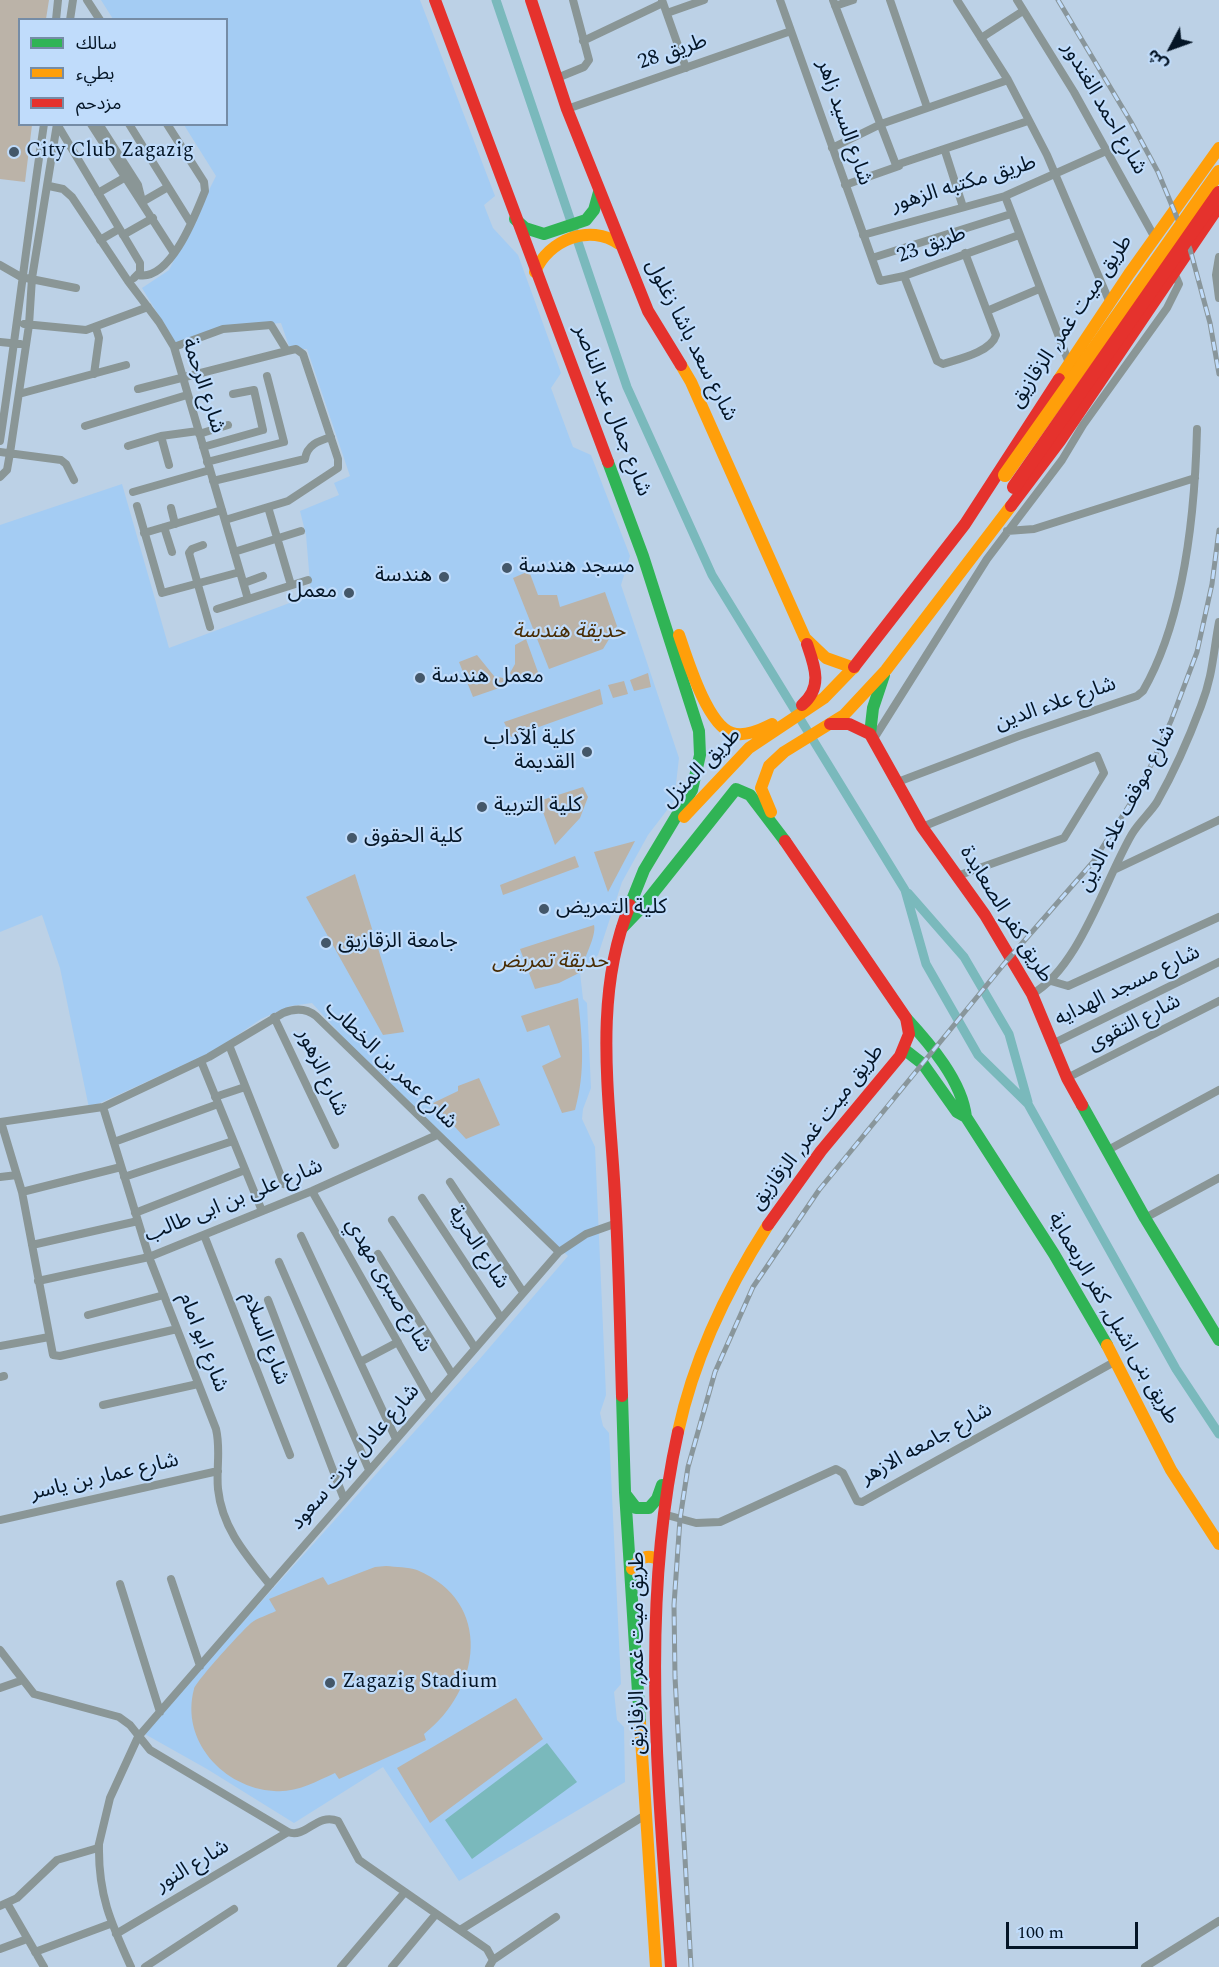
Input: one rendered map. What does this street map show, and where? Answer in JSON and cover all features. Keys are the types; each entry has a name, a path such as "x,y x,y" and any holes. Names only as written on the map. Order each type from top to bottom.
{"main road":[{"name":"شارع جمال عبد الناصر","path":"435,0 652,584 696,717 700,743 698,767 692,790 663,839"},
{"name":"شارع سعد باشا زغلول","path":"531,0 567,109 648,310 691,382 805,638 820,656 835,664 854,668"},
{"name":"طريق ميت غمر, الزقازيق","path":"965,524 1002,464 1110,303 1219,147"},
{"name":"طريق ميت غمر, الزقازيق","path":"770,729 814,700 832,692 854,668 1005,475 1219,172"},
{"path":"535,272 538,261 549,248 588,226 599,192"},
{"path":"1000,531 998,513 1014,487 1219,193"},
{"path":"782,837 764,799 762,788 769,766 784,752 844,715 886,670 1000,531 1219,206"},
{"path":"515,219 531,231 544,234 588,226 613,237 622,249"},
{"path":"652,584 665,597 685,649 721,727 729,733 741,735 770,729"},
{"path":"805,638 817,680 814,700"},
{"path":"830,724 849,724 872,737 873,708 886,670"},
{"name":"طريق المنزل","path":"663,839 738,758 770,729"},
{"name":"طريق كفر الصعايدة","path":"872,737 922,827 985,915 1032,994 1067,1078 1145,1218 1219,1340"},
{"path":"619,931 642,907 736,789 750,795 782,837 906,1018 934,1051 961,1097 966,1117"},
{"name":"طريق ميت غمر, الزقازيق","path":"656,1967 626,1492 617,1223 605,1017 619,931 634,890 663,839"},
{"name":"طريق ميت غمر, الزقازيق","path":"671,1967 659,1755 656,1616 669,1464 694,1369 712,1324 740,1270 803,1174 905,1050 909,1034 906,1018"},
{"path":"905,1050 923,1064 957,1112 966,1117"},
{"name":"طريق بنى اشبل, كفر الربعماية","path":"966,1117 1056,1258 1116,1360 1178,1478 1219,1544"},
{"path":"626,1492 631,1504 636,1508 648,1508 657,1499 669,1464"},
{"path":"632,1569 646,1556 659,1560"}],"street":[{"path":"56,18 58,0"},
{"path":"70,18 72,0"},
{"path":"87,0 99,18"},
{"path":"557,78 587,63 589,58 573,0"},
{"path":"667,13 704,0"},
{"name":"شارع السيد زاهر","path":"780,0 872,258"},
{"path":"853,0 834,3 881,124 893,162 899,166"},
{"path":"890,0 927,107"},
{"path":"957,0 1008,80 1057,175 1110,303"},
{"name":"شارع احمد الغندور","path":"1017,0 1175,273"},
{"path":"583,41 663,2 686,68"},
{"path":"981,38 1023,11"},
{"name":"طريق 28","path":"567,109 791,31"},
{"path":"832,148 881,124 1008,80"},
{"path":"845,185 1028,121"},
{"path":"0,441 3,401 18,323 21,277 44,126"},
{"path":"0,477 7,470 10,453 29,325 32,278 49,186 57,126"},
{"path":"58,126 141,266 138,275"},
{"path":"92,126 174,253"},
{"path":"100,126 138,185 142,202"},
{"path":"130,126 190,222"},
{"path":"128,281 138,275 153,274 167,266 203,195 205,185 168,126"},
{"path":"945,151 963,207"},
{"name":"طريق مكتبه الزهور","path":"863,235 1005,196 1057,175 1106,151"},
{"path":"98,193 124,178"},
{"name":"شارع الرحمة","path":"49,186 69,194 174,347 249,599"},
{"path":"142,202 168,187"},
{"path":"1005,196 1070,364"},
{"path":"872,258 1011,214"},
{"path":"100,240 153,218"},
{"name":"طريق 23","path":"872,258 881,282 1019,235"},
{"path":"904,276 936,361 943,364 963,358 990,345 995,339 965,253"},
{"path":"1219,257 1216,275 1219,298"},
{"path":"0,265 21,277 76,288"},
{"path":"987,311 1040,289"},
{"path":"18,323 80,330 96,328 116,317 148,307"},
{"path":"174,347 223,329 271,325 287,351"},
{"path":"94,374 99,338 96,328"},
{"path":"0,342 26,344"},
{"path":"138,389 182,376 296,349 303,354 339,462 334,472 315,481 293,499 225,520"},
{"path":"3,401 126,365"},
{"path":"133,492 284,442 267,376"},
{"path":"203,447 263,430 254,390 233,394"},
{"path":"86,426 187,394"},
{"path":"128,446 161,436 198,432 228,425"},
{"name":"شارع علاء الدين","path":"896,783 1140,694 1150,677 1172,617 1189,535 1197,429"},
{"path":"161,436 169,465"},
{"path":"213,481 305,459 306,452 314,442 331,436"},
{"path":"0,452 61,460 74,480"},
{"path":"872,737 1000,531 1034,529 1195,478"},
{"path":"137,506 162,593 240,572"},
{"path":"268,507 291,585"},
{"path":"171,508 176,524"},
{"path":"144,533 222,510"},
{"path":"164,527 172,552"},
{"path":"234,552 301,531"},
{"path":"203,545 189,552 210,627"},
{"path":"244,583 263,576"},
{"path":"217,609 308,580"},
{"name":"شارع موقف علاء الدين","path":"1032,994 1051,981 1066,961 1116,869 1131,835 1158,800 1194,724 1215,664 1219,622"},
{"path":"922,827 1097,756 1104,773 1064,838 957,876"},
{"path":"1116,869 1219,820"},
{"path":"1051,981 1068,986 1219,917"},
{"name":"شارع مسجد الهدايه","path":"1052,1044 1219,962"},
{"name":"شارع التقوى","path":"1067,1078 1219,1001"},
{"name":"شارع عمر بن الخطاب","path":"0,1122 103,1107 201,1061 274,1017 294,1009 311,1013 559,1252"},
{"name":"شارع الزهور","path":"274,1017 335,1144"},
{"path":"229,1045 284,1184"},
{"path":"201,1061 262,1211"},
{"path":"114,1142 217,1101 245,1087"},
{"path":"1108,1150 1219,1090"},
{"name":"شارع ابو امام","path":"103,1107 149,1257 218,1440 220,1503 231,1532 270,1585"},
{"path":"0,1122 22,1191 53,1355 57,1357 177,1329"},
{"name":"شارع على بن ابى طالب","path":"38,1281 149,1257 312,1191 436,1135"},
{"path":"124,1177 233,1141"},
{"path":"22,1191 121,1167"},
{"path":"32,1245 136,1217 245,1170"},
{"path":"0,1177 17,1175"},
{"path":"1145,1218 1219,1178"},
{"path":"450,1182 523,1292"},
{"name":"شارع صبرى مهدي","path":"312,1191 430,1399"},
{"name":"شارع الحرية","path":"422,1198 501,1318"},
{"path":"392,1220 475,1348"},
{"name":"شارع عادل عزت سعود","path":"131,1967 111,1924 101,1887 99,1845 110,1798 138,1737 559,1252 586,1234 617,1223"},
{"name":"شارع السلام","path":"204,1235 290,1455"},
{"path":"301,1236 396,1439"},
{"path":"378,1254 452,1374"},
{"path":"279,1262 369,1470"},
{"path":"88,1315 164,1295"},
{"path":"268,1300 345,1499"},
{"path":"0,1346 49,1337"},
{"path":"360,1362 398,1342"},
{"name":"شارع جامعه الازهر","path":"663,1514 696,1523 720,1522 836,1469 843,1473 857,1501 862,1502 1116,1360"},
{"path":"103,1405 198,1384"},
{"name":"شارع عمار بن ياسر","path":"0,1520 218,1471"},
{"path":"171,1579 200,1666"},
{"path":"120,1584 160,1712"},
{"path":"0,1650 34,1694 119,1717 130,1725 150,1750 288,1832"},
{"path":"0,1688 23,1680"},
{"path":"460,1930 647,1814"},
{"name":"شارع النور","path":"116,1934 288,1832 298,1833 323,1818 338,1821 358,1860 405,1892"},
{"path":"44,1967 4,1904 26,1890 47,1866 70,1854 94,1850 99,1845"},
{"path":"341,1967 405,1892 487,1949 491,1964 556,1917"},
{"path":"145,1967 234,1909"},
{"path":"392,1967 436,1914"},
{"path":"1144,1967 1219,1921"},
{"path":"35,1952 111,1924"},
{"path":"0,1949 27,1939"}],"shaded area":[{"name":"جامعة الزقازيق","path":"101,0 420,0 495,196 484,205 493,228 518,255 561,373 551,388 573,447 591,455 630,556 621,585 679,758 674,801 648,835 622,882 598,955 580,973 583,999 587,1003 591,1088 583,1109 582,1119 595,1147 606,1395 600,1413 603,1426 609,1433 621,1684 614,1692 617,1720 624,1727 625,1782 459,1881 383,1767 294,1823 207,1769 143,1733 478,1361 568,1256 362,1058 312,1003 290,1006 261,1019 214,1051 89,1108 60,968 42,915 0,932 0,525 122,484 169,648 311,595 306,535 300,511 339,495 334,483 350,476 307,349 290,349 281,323 229,327 176,344 142,288 169,270 216,176 185,126 228,126 228,18 112,18"},
{"path":"547,1743 577,1782 472,1859 445,1820"}],"green space":[{"path":"0,0 49,0 46,18 18,18 18,126 32,126 25,182 0,179"},
{"name":"حديقة هندسة","path":"529,571 538,595 557,595 560,607 605,592 617,626 603,649 549,669 513,578"},
{"name":"حديقة هندسة","path":"526,639 539,675 515,682 510,673 515,664 515,645"},
{"name":"حديقة هندسة","path":"477,655 494,676 503,678 505,686 473,697 459,662"},
{"path":"648,673 651,687 634,691 630,680"},
{"path":"624,681 628,694 613,698 608,685"},
{"path":"600,689 603,704 511,737 504,722"},
{"path":"583,787 588,797 580,818 555,845 539,801"},
{"path":"635,841 608,892 594,852"},
{"path":"575,856 579,867 503,895 500,885"},
{"path":"355,874 404,1032 383,1035 306,897"},
{"name":"حديقة تمريض","path":"594,925 592,941 579,973 559,983 535,989 520,949"},
{"path":"578,998 582,1040 581,1081 575,1110 562,1113 542,1066 561,1057 549,1025 527,1032 521,1016"},
{"path":"479,1078 500,1125 466,1139 433,1103 458,1091 458,1086"},
{"name":"Zagazig Stadium","path":"375,1567 417,1570 442,1584 459,1603 468,1624 471,1648 467,1671 458,1694 443,1716 424,1734 426,1740 339,1779 335,1773 290,1790 274,1791 256,1788 238,1781 223,1771 200,1743 194,1726 191,1708 194,1689 203,1676 251,1623 276,1611 269,1599 323,1577 328,1585"},
{"path":"516,1698 543,1739 430,1823 397,1768"}],"waterway":[{"path":"496,0 627,387 712,575 905,890 926,964 978,1055 1028,1104 1176,1369 1219,1434"},
{"path":"908,893 964,957 1009,1034 1028,1102"}],"railway":[{"path":"1058,0 1158,172 1190,249 1210,323 1219,374"},
{"path":"691,1967 675,1677 674,1605 680,1519 688,1467 715,1372 753,1287 819,1190 1004,964 1093,862 1142,785 1171,721 1197,652 1212,584 1219,530"}],"traffic: fast":[{"path":"515,219 525,228 544,234 586,220 594,210 599,192"},
{"path":"608,462 643,556 699,731 700,755 692,790 644,870 630,905"},
{"path":"870,734 873,708 884,675"},
{"path":"622,928 642,907 736,789 750,795 785,841"},
{"path":"906,1018 925,1039 952,1077 966,1117"},
{"path":"905,1050 923,1064 957,1112 966,1117 1054,1254 1107,1345"},
{"path":"1082,1105 1145,1218 1219,1340"},
{"path":"622,1396 625,1492 640,1723"},
{"path":"626,1495 636,1508 649,1508 657,1499 662,1485"}],"traffic: slow":[{"path":"1059,379 1129,274 1219,148"},
{"path":"1005,475 1219,172"},
{"path":"535,272 550,251 571,238 595,235 619,244"},
{"path":"681,365 691,382 805,638 826,658 854,668"},
{"path":"771,812 761,788 769,766 784,752 844,715 886,670 1011,506"},
{"path":"679,635 706,705 723,727 732,733 742,734 757,731 772,724"},
{"path":"684,817 749,748 824,698 854,667"},
{"path":"678,1432 693,1377 714,1324 739,1274 768,1225"},
{"path":"1107,1345 1171,1470 1219,1544"},
{"path":"632,1569 644,1558 651,1557 659,1560"},
{"path":"640,1723 656,1967"}],"traffic: jam":[{"path":"435,0 608,462"},
{"path":"531,0 567,109 648,311 681,365"},
{"path":"1014,487 1219,193"},
{"path":"1011,506 1060,441 1219,206"},
{"path":"854,667 965,524 1059,379"},
{"path":"802,705 809,698 815,684 813,661 807,644"},
{"path":"830,724 849,724 870,734 922,827 985,915 1032,994 1067,1078 1082,1105"},
{"path":"768,1225 821,1151 900,1056 909,1034 906,1018 785,841"},
{"path":"622,1396 618,1246 606,1049 611,976 618,940 630,905"},
{"path":"671,1967 658,1766 655,1632 666,1498 678,1432"}],"place":[{"name":"City Club Zagazig","path":"14,152"},
{"name":"مسجد هندسة","path":"507,568"},
{"name":"هندسة","path":"444,577"},
{"name":"معمل","path":"349,593"},
{"name":"معمل هندسة","path":"420,678"},
{"name":"كلية ألآداب القديمة","path":"587,752"},
{"name":"كلية التربية","path":"482,807"},
{"name":"كلية الحقوق","path":"352,838"},
{"name":"كلية التمريض","path":"544,909"},
{"name":"جامعة الزقازيق","path":"326,943"},
{"name":"Zagazig Stadium","path":"330,1683"}]}
